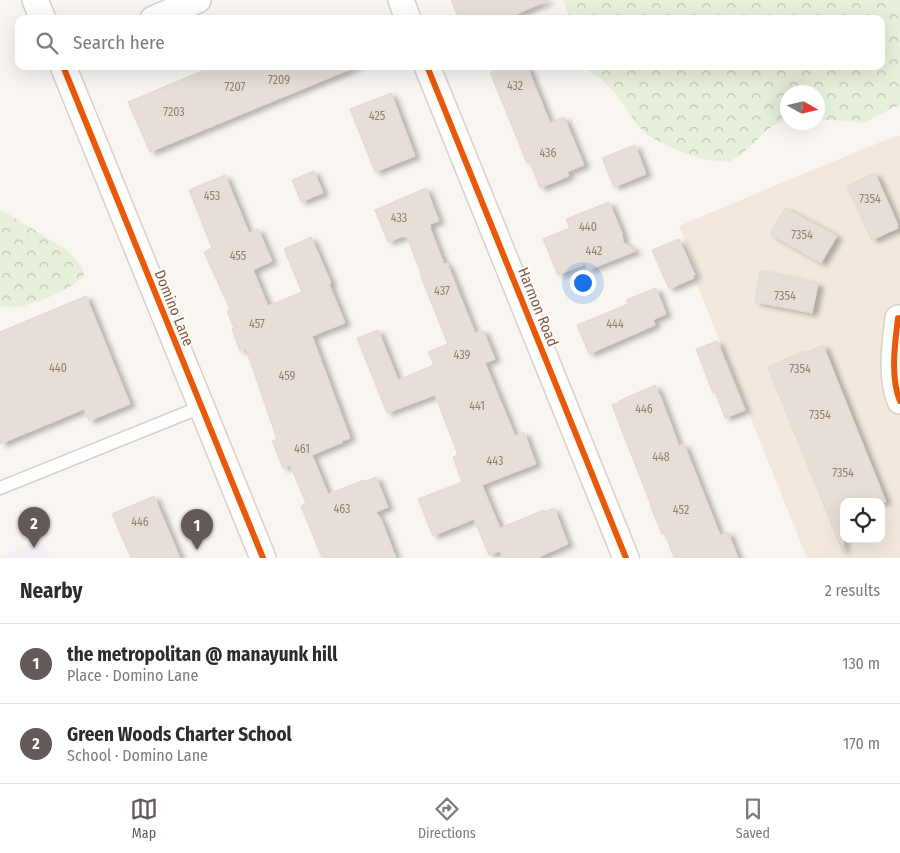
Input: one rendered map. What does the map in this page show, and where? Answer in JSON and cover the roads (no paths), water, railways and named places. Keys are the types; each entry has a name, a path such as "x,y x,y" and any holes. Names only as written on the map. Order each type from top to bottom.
{"street":[{"path":"35,0 41,15"},
{"path":"162,15 198,0"},
{"path":"400,0 406,15"},
{"name":"Domino Lane","path":"65,70 263,558"},
{"name":"Harmon Road","path":"429,70 626,558"},
{"path":"898,318 894,352 895,376 900,401"}],"lane":[{"path":"0,488 202,407"}],"place":[{"name":"Green Woods Charter School","path":"34,548"},
{"name":"the metropolitan @ manayunk hill","path":"197,550"}]}
